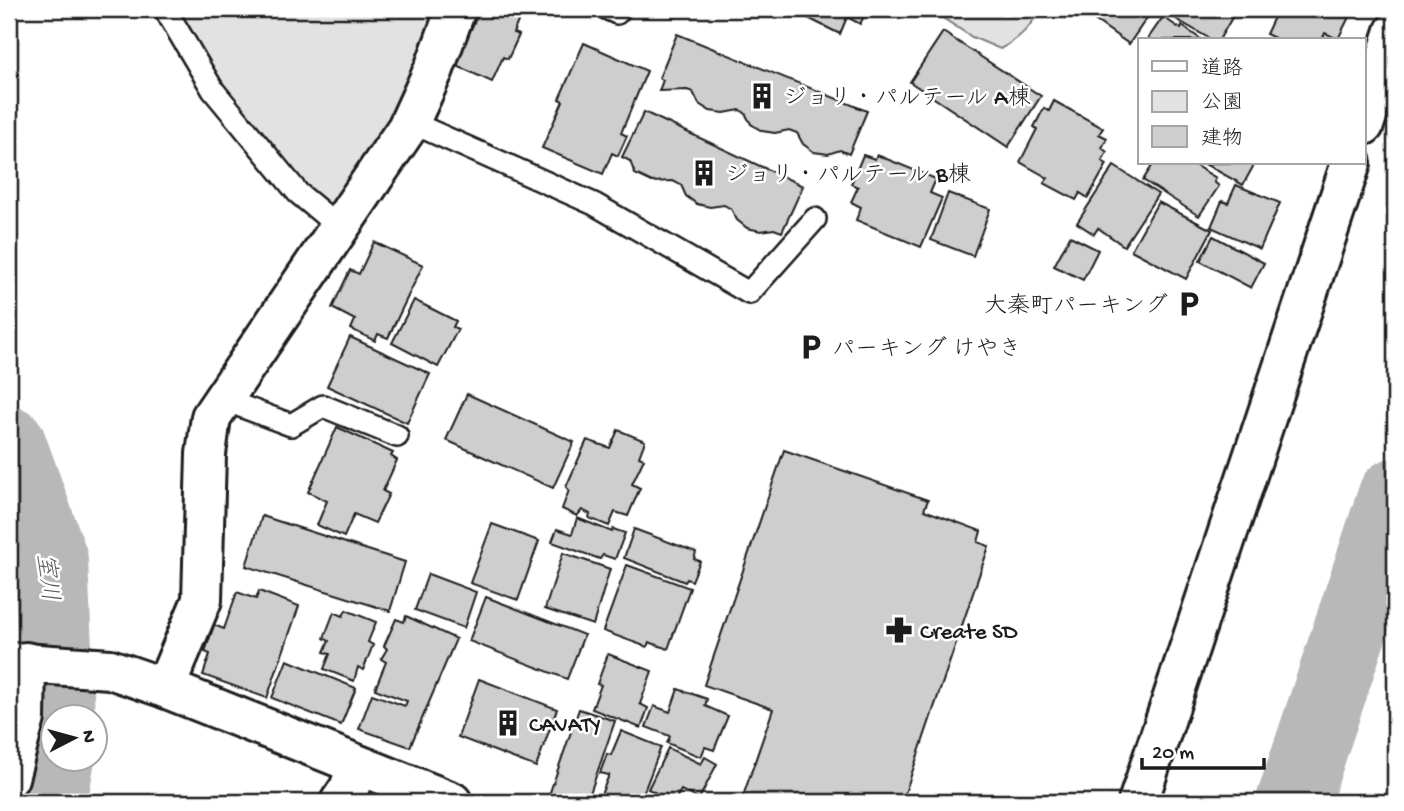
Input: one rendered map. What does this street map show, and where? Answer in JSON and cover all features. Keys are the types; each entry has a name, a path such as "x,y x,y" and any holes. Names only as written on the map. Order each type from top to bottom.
{"street":[{"path":"165,688 202,600 206,454 211,416 407,128 434,69 456,9"},
{"path":"1366,119 1395,31"},
{"path":"1138,802 1351,164"},
{"path":"9,778 25,718 22,662 110,669 165,688 452,802"},
{"path":"340,802 349,789 357,766"}],"lane":[{"path":"165,9 213,90 298,193 340,227"},
{"path":"608,9 617,13 620,9"},
{"path":"407,128 426,129 594,204 749,293 815,219"},
{"path":"222,399 291,425 323,406 397,436"}],"green space":[{"path":"178,9 443,9 401,111 333,210 288,165 247,116 210,64"},
{"path":"922,9 1040,9 1023,32 1000,49 972,37 935,13"}],"building":[{"path":"480,9 523,10 513,33 519,35 508,59 503,57 492,82 455,65"},
{"path":"790,9 868,9 860,24 847,17 840,34"},
{"path":"1079,9 1153,9 1129,44"},
{"path":"1167,9 1237,9 1220,38 1209,38 1164,12"},
{"path":"1344,9 1342,14 1349,17 1338,38 1325,33 1323,38 1275,38 1266,34 1275,15 1265,11"},
{"path":"1163,17 1199,38 1148,38"},
{"path":"943,32 1041,96 1008,147 910,82"},
{"name":"ジョリ・パルテール A棟","path":"677,34 867,111 849,154 840,150 828,154 814,152 803,144 797,133 789,130 775,133 762,131 751,124 740,110 724,113 710,111 699,104 693,92 687,90 659,91 663,80 659,78"},
{"path":"584,43 647,71 621,133 627,136 618,156 612,153 603,174 542,148 563,101 559,99"},
{"path":"1054,101 1103,128 1099,134 1107,138 1102,148 1107,152 1102,161 1107,164 1088,198 1080,193 1076,200 1044,183 1048,178 1020,162 1037,129 1034,127 1044,108 1049,111"},
{"name":"ジョリ・パルテール B棟","path":"644,112 803,186 782,232 747,228 737,220 731,209 724,205 710,207 697,204 686,196 681,185 673,181 652,182 635,174 630,161 622,157"},
{"path":"863,155 875,159 877,155 936,179 930,193 942,198 921,247 856,220 861,207 851,202 858,187 851,184"},
{"path":"1153,164 1168,164 1172,167 1174,164 1193,164 1216,178 1214,182 1219,186 1199,216 1143,180"},
{"path":"1205,164 1254,164 1243,185"},
{"path":"1114,166 1158,194 1124,246 1098,228 1094,234 1077,223"},
{"path":"1236,185 1280,203 1260,249 1211,227 1222,201 1228,203"},
{"path":"948,193 990,209 973,256 931,240"},
{"path":"1158,202 1212,230 1186,279 1131,250"},
{"path":"1070,236 1098,250 1083,280 1054,266"},
{"path":"1213,236 1264,263 1251,288 1200,261"},
{"path":"374,242 423,265 388,338 378,334 375,341 351,329 355,320 332,308 350,270 359,274"},
{"path":"414,300 456,321 453,327 458,329 438,367 392,343"},
{"path":"350,337 430,374 407,423 327,386"},
{"path":"467,394 574,442 553,488 446,440"},
{"path":"337,427 393,453 391,456 397,460 383,491 389,494 375,523 354,514 344,537 317,525 327,501 308,492"},
{"path":"618,430 645,441 639,457 644,459 632,484 640,488 628,516 615,512 609,526 589,518 590,514 582,510 577,516 562,509 569,490 566,487 587,440 610,448"},
{"path":"784,450 928,500 924,510 981,531 978,542 989,546 902,802 741,802 773,709 704,685"},
{"path":"262,516 405,562 390,611 246,566"},
{"path":"577,518 612,532 613,529 625,533 615,559 603,555 600,559 552,542 557,529 572,534"},
{"path":"492,524 539,541 518,600 470,583"},
{"path":"634,529 696,552 694,559 700,561 692,581 687,579 685,582 624,558"},
{"path":"563,553 610,569 593,625 545,609"},
{"path":"627,565 690,588 668,649 649,642 647,647 603,631"},
{"path":"428,574 476,592 464,628 415,610"},
{"path":"259,591 299,606 267,698 203,675 210,654 205,652 214,625 224,629 237,592 256,599"},
{"path":"486,597 584,635 567,679 469,641"},
{"path":"346,610 376,622 368,642 373,645 363,670 358,667 354,681 324,669 330,654 324,652 329,641 324,638 334,612 343,616"},
{"path":"406,616 456,639 410,747 359,729 372,694 405,706 407,701 375,689 386,662 381,659 387,649 384,646 396,619 404,622"},
{"path":"608,654 652,671 640,704 648,708 641,728 592,709 601,685 597,684"},
{"path":"287,660 356,688 341,725 272,698"},
{"name":"CAVATY","path":"479,679 557,709 536,767 458,737"},
{"path":"678,689 707,699 705,706 728,716 714,750 705,747 701,757 667,743 670,736 646,727 654,706 670,712"},
{"path":"579,709 615,721 587,802 553,802 555,798 549,795"},
{"path":"621,731 661,747 640,802 598,802 609,775 600,773 607,754 611,755"},
{"path":"668,748 701,764 705,757 717,764 699,799 681,790 674,802 648,789"}],"waterway":[{"name":"室川","path":"9,443 51,560 57,702"},
{"path":"1293,802 1395,495"},
{"name":"室川","path":"50,802 55,772"}],"place":[{"name":"ジョリ・パルテール A棟","path":"762,96"},
{"name":"ジョリ・パルテール B棟","path":"704,173"},
{"name":"大秦町パーキング","path":"1189,304"},
{"name":"パーキング けやき","path":"811,347"},
{"name":"Create SD","path":"899,630"},
{"name":"CAVATY","path":"508,723"}]}
